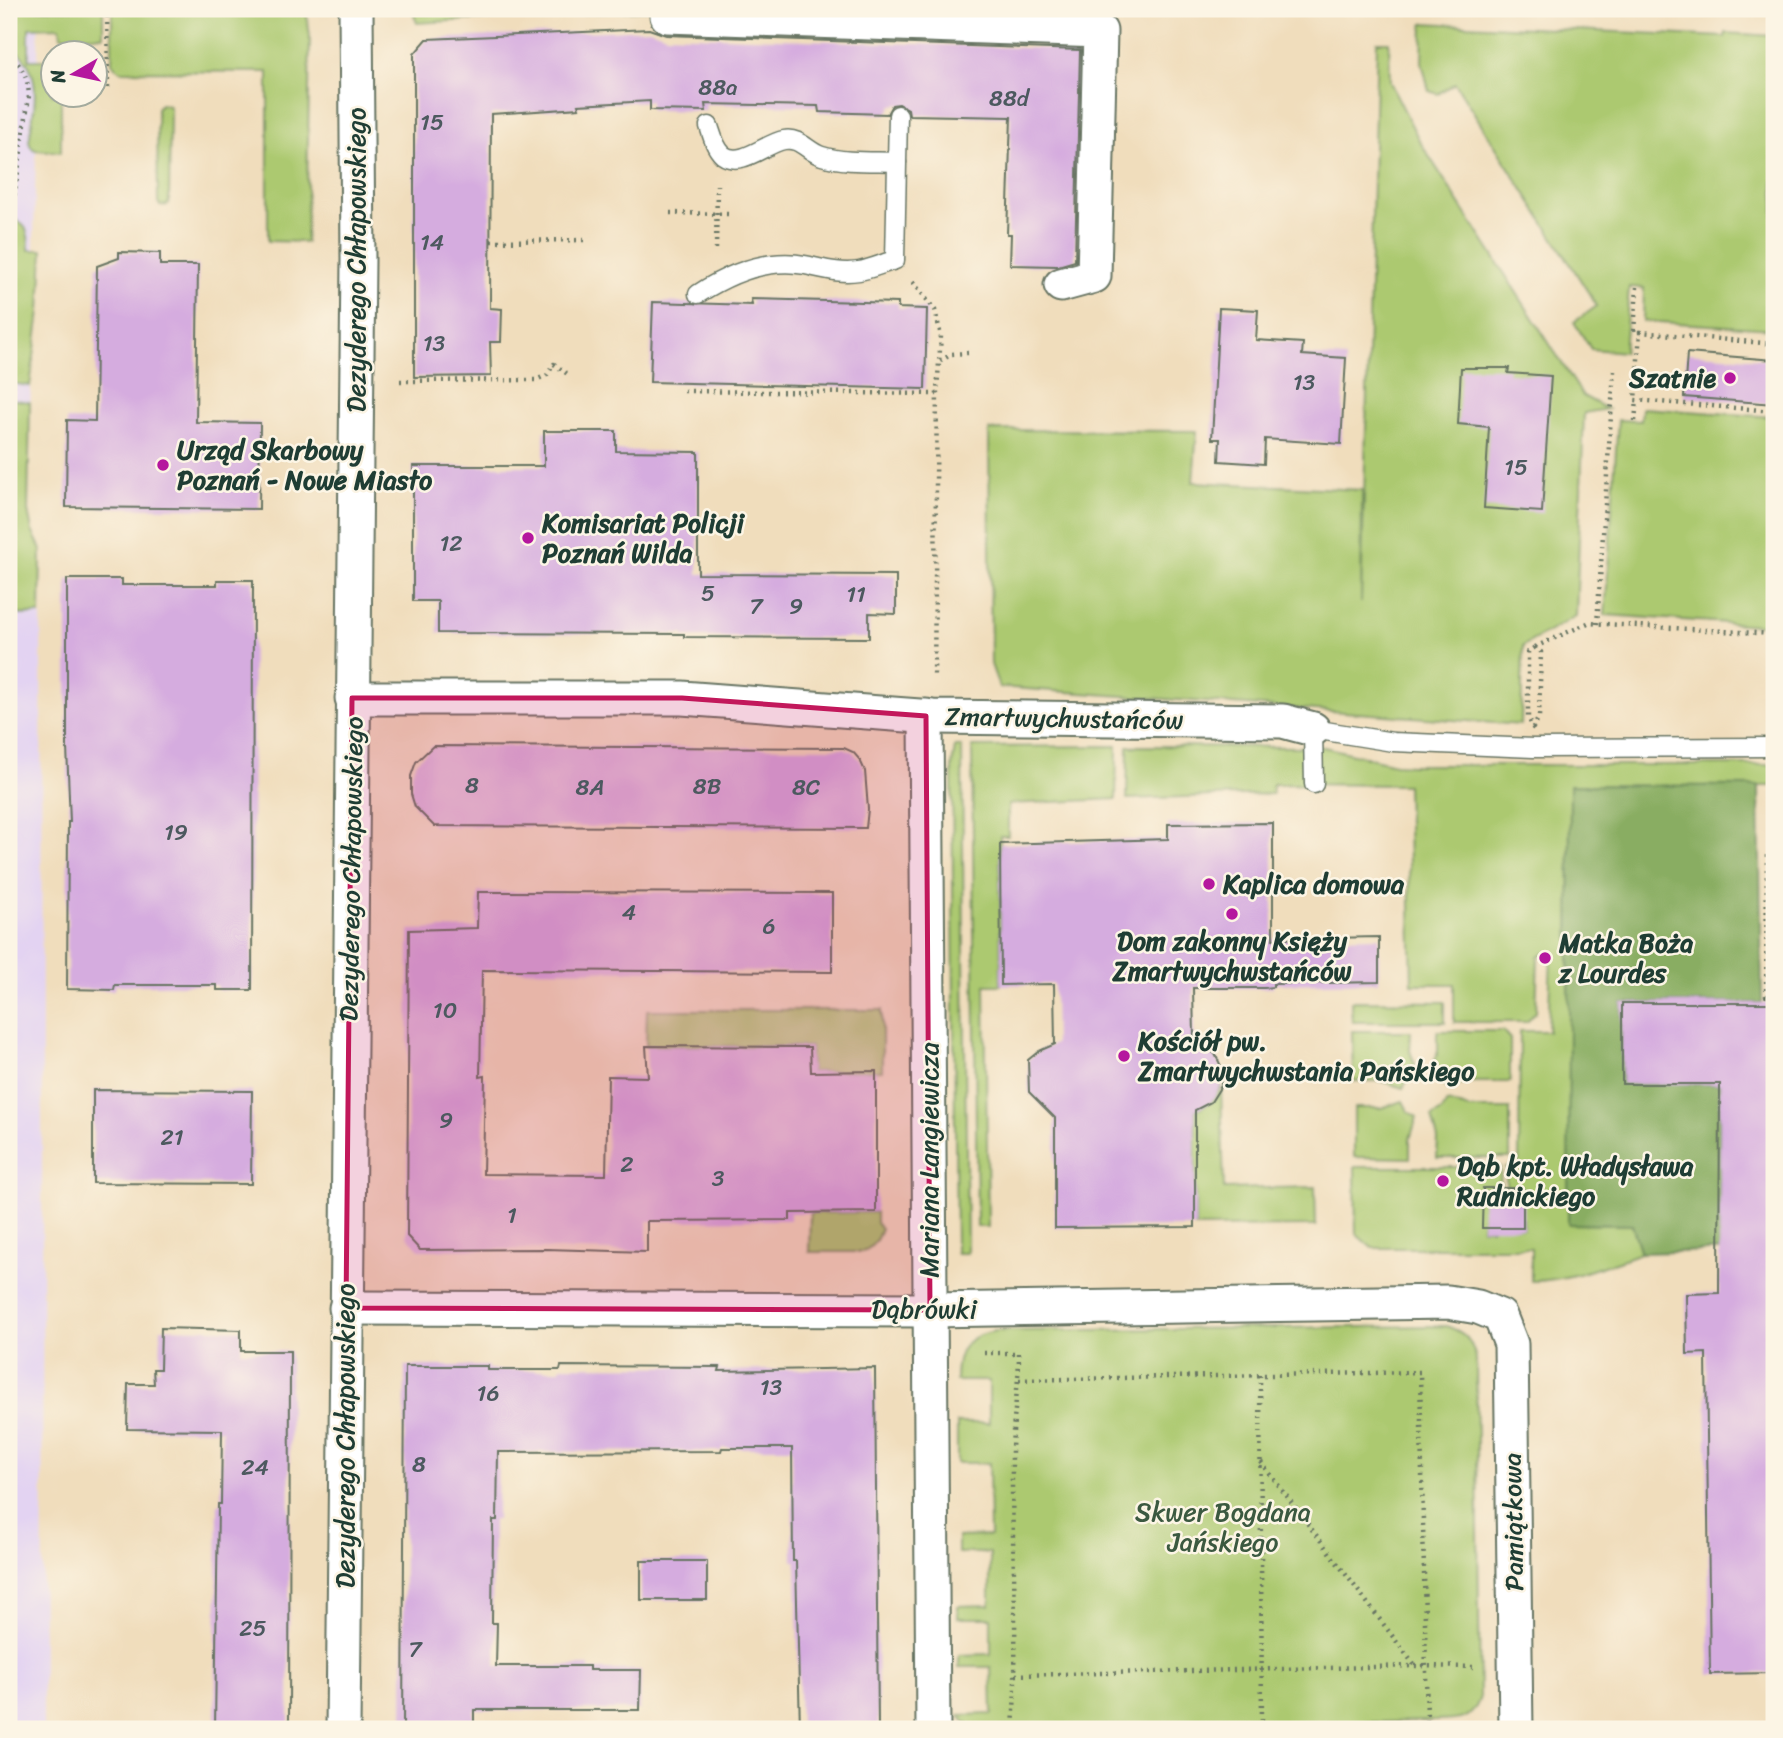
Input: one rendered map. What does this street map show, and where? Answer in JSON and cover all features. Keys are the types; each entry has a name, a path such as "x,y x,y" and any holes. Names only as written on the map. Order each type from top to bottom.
{"street":[{"name":"Dezyderego Chłapowskiego","path":"343,1729 358,260 356,9"},
{"path":"667,16 1100,32 1094,276 1061,285"},
{"name":"Zmartwychwstańców","path":"352,698 682,698 930,716 1283,720 1313,729"},
{"name":"Mariana Langiewicza","path":"930,716 933,1729"},
{"name":"Dąbrówki","path":"346,1308 930,1310 1448,1303 1478,1307 1500,1316"},
{"name":"Pamiątkowa","path":"1500,1316 1511,1344 1517,1729"}],"lane":[{"path":"899,34 900,9"},
{"path":"698,294 716,282 759,266 803,265 828,272 860,271 895,260 898,114"},
{"path":"709,126 723,155 734,158 750,155 786,139 803,143 820,156 897,162"},
{"path":"1313,729 1314,785"},
{"name":"Zmartwychwstańców","path":"1313,729 1393,742 1532,748 1774,747"}],"path":[{"path":"107,9 107,38"},
{"path":"1688,9 1774,13"},
{"path":"9,213 12,213 29,96 28,81 22,67 11,56"},
{"path":"716,282 718,146"},
{"path":"670,213 731,214"},
{"path":"491,241 587,240"},
{"path":"1637,287 1634,332 1774,344"},
{"path":"930,716 937,394 941,336 935,310"},
{"path":"1635,421 1640,332"},
{"path":"940,361 952,354 968,353"},
{"path":"400,381 536,380 547,375 554,364 570,376"},
{"path":"1597,624 1614,371"},
{"path":"684,391 937,394"},
{"path":"1637,400 1774,411"},
{"path":"1528,717 1528,652 1588,624 1774,634"},
{"path":"1535,647 1541,652 1539,717"},
{"path":"1774,855 1767,855 1766,996 1774,996"},
{"path":"984,1353 1019,1353 1012,1447 1016,1675 1013,1729"},
{"path":"1019,1380 1420,1372 1427,1722 1432,1729"},
{"path":"1260,1375 1262,1729"},
{"path":"1260,1461 1415,1666"},
{"path":"1016,1675 1516,1666"}],"highlighted area":[{"path":"352,698 682,698 926,716 930,1310 346,1308"}],"shaded area":[{"path":"9,9 39,9 28,511 32,531 41,549 43,1729 9,1729"}],"green space":[{"path":"9,9 103,9 103,36 61,36 60,27 29,28 29,60 38,60 38,108 61,108 61,152 35,150 31,147 29,142 35,102 33,76 21,55 9,46"},
{"path":"112,9 306,9 310,36 306,242 268,241 268,72 120,71 112,63"},
{"path":"416,9 657,9 417,23 414,15"},
{"path":"1423,23 1725,37 1726,33 1774,36 1774,329 1643,321 1644,288 1629,287 1624,352 1591,349 1574,322 1597,306 1455,83 1438,94 1429,91 1422,62"},
{"path":"1377,42 1389,42 1390,82 1420,142 1583,396 1607,409 1584,413 1576,616 1523,646 1521,725 999,687 991,664 989,430 1197,431 1193,482 1362,490 1361,603"},
{"path":"160,104 170,108 169,202 160,206 157,108"},
{"path":"9,217 20,222 26,229 29,250 43,250 40,312 30,386 9,383"},
{"path":"9,399 30,402 28,511 32,531 41,549 40,614 9,615"},
{"path":"1642,408 1774,417 1774,626 1605,615 1618,420 1641,421"},
{"path":"1117,746 1116,799 1008,804 1008,836 1000,836 1001,985 985,985 988,1227 977,1227 972,747"},
{"path":"1128,746 1324,747 1395,764 1412,765 1774,765 1774,786 1570,786 1569,1224 1632,1225 1641,1253 1573,1275 1531,1281 1531,1248 1372,1248 1356,1234 1355,1167 1500,1167 1501,1191 1483,1188 1483,1196 1486,1197 1482,1228 1492,1228 1492,1225 1523,1228 1523,1219 1519,1219 1519,1197 1523,1196 1523,1188 1506,1191 1506,1168 1519,1167 1520,1031 1548,1031 1551,957 1545,953 1538,957 1536,1012 1527,1022 1454,1022 1454,984 1412,984 1407,785 1273,784 1272,794 1127,799"},
{"path":"955,747 962,747 967,1253 956,1253 952,766"},
{"path":"1570,785 1759,786 1762,1003 1622,1003 1622,1083 1720,1084 1720,1232 1774,1233 1774,1249 1641,1253 1632,1225 1568,1224"},
{"path":"1351,1001 1445,1002 1445,1022 1352,1022"},
{"path":"647,1010 882,1010 882,1071 811,1072 810,1047 646,1046"},
{"path":"1352,1031 1411,1031 1410,1051 1418,1073 1409,1078 1403,1088 1381,1081 1353,1081"},
{"path":"1438,1031 1503,1031 1510,1039 1510,1082 1469,1082 1447,1088 1440,1078 1431,1073 1438,1051"},
{"path":"1221,1086 1224,1189 1315,1187 1316,1226 1195,1227 1195,1110 1211,1102"},
{"path":"1403,1101 1408,1111 1417,1117 1410,1139 1410,1158 1354,1157 1354,1108 1381,1108"},
{"path":"1447,1102 1469,1109 1510,1109 1510,1158 1437,1158 1438,1139 1432,1117 1442,1111"},
{"path":"876,1212 876,1223 881,1229 874,1243 866,1250 809,1252 810,1213"},
{"name":"Skwer Bogdana Jańskiego","path":"1446,1326 1467,1338 1476,1360 1480,1697 1469,1715 1459,1720 1437,1721 978,1729 968,1725 959,1715 992,1714 991,1667 959,1667 959,1655 991,1654 991,1618 958,1618 958,1606 990,1605 990,1553 958,1553 958,1537 990,1536 989,1463 957,1463 957,1423 989,1423 989,1381 956,1381 960,1353 970,1341 996,1331"}],"building":[{"path":"649,29 666,35 1080,50 1075,261 1058,266 1010,265 1011,234 1007,234 1011,117 909,115 908,109 899,104 892,105 887,114 819,112 818,106 705,104 706,111 650,110 650,101 491,114 490,308 502,309 501,342 490,342 491,376 414,377 414,54 427,39"},
{"path":"119,252 160,253 160,265 198,265 196,422 260,423 259,509 66,507 67,420 95,421 97,266 119,258"},
{"path":"751,299 898,303 898,308 927,309 925,389 650,382 653,302 752,305"},
{"path":"1219,308 1258,310 1256,340 1303,343 1302,355 1346,358 1341,444 1265,439 1264,464 1219,461 1220,439 1212,439"},
{"name":"Szatnie","path":"1687,353 1774,360 1774,404 1684,397"},
{"path":"1461,368 1509,368 1508,373 1551,376 1542,512 1484,508 1489,427 1458,424"},
{"path":"544,431 616,431 616,451 698,452 698,574 896,575 896,614 869,613 869,638 438,633 438,601 413,601 413,466 544,466"},
{"path":"67,579 122,579 122,585 217,585 217,580 253,580 252,990 217,990 217,985 115,985 114,990 67,989 70,822"},
{"path":"433,746 844,748 853,752 865,771 868,809 866,828 434,826 415,807 411,794 411,776 416,762"},
{"name":"Kościół pw. Zmartwychwstania Pańskiego","path":"1273,823 1273,939 1379,937 1379,982 1273,984 1273,987 1264,988 1193,988 1194,1038 1215,1054 1221,1066 1221,1086 1211,1102 1195,1110 1195,1227 1055,1228 1055,1118 1029,1092 1028,1060 1039,1051 1055,1044 1054,984 1001,985 1000,844 1168,839 1168,824"},
{"path":"478,892 832,893 832,972 482,970 480,1077 485,1076 483,1174 606,1175 608,1076 648,1077 646,1046 810,1047 811,1072 876,1071 876,1212 790,1213 790,1220 647,1221 647,1252 546,1249 420,1250 407,1236 409,930 477,928"},
{"path":"1622,1003 1774,1003 1774,1673 1710,1674 1706,1353 1687,1354 1686,1294 1719,1293 1720,1084 1622,1084"},
{"path":"93,1090 252,1091 251,1184 93,1183"},
{"path":"1483,1188 1523,1188 1523,1228 1482,1228"},
{"path":"161,1328 241,1330 241,1351 290,1351 289,1729 215,1729 218,1504 221,1504 222,1430 127,1429 128,1384 154,1384 153,1369 160,1369"},
{"path":"405,1366 488,1366 488,1370 560,1370 561,1366 720,1367 719,1371 875,1368 878,1729 800,1729 796,1561 793,1561 792,1448 722,1448 721,1451 498,1452 497,1520 493,1520 492,1623 497,1623 496,1666 589,1666 589,1670 641,1670 640,1710 474,1710 474,1729 403,1729"},
{"path":"641,1561 707,1561 707,1600 641,1600"}],"place":[{"name":"Szatnie","path":"1730,378"},
{"name":"Urząd Skarbowy Poznań - Nowe Miasto","path":"163,465"},
{"name":"Komisariat Policji Poznań Wilda","path":"528,538"},
{"name":"Kaplica domowa","path":"1209,884"},
{"name":"Dom zakonny Księży Zmartwychwstańców","path":"1232,914"},
{"name":"Matka Boża z Lourdes","path":"1545,958"},
{"name":"Kościół pw. Zmartwychwstania Pańskiego","path":"1124,1056"},
{"name":"Dąb kpt. Władysława Rudnickiego","path":"1443,1181"}]}
